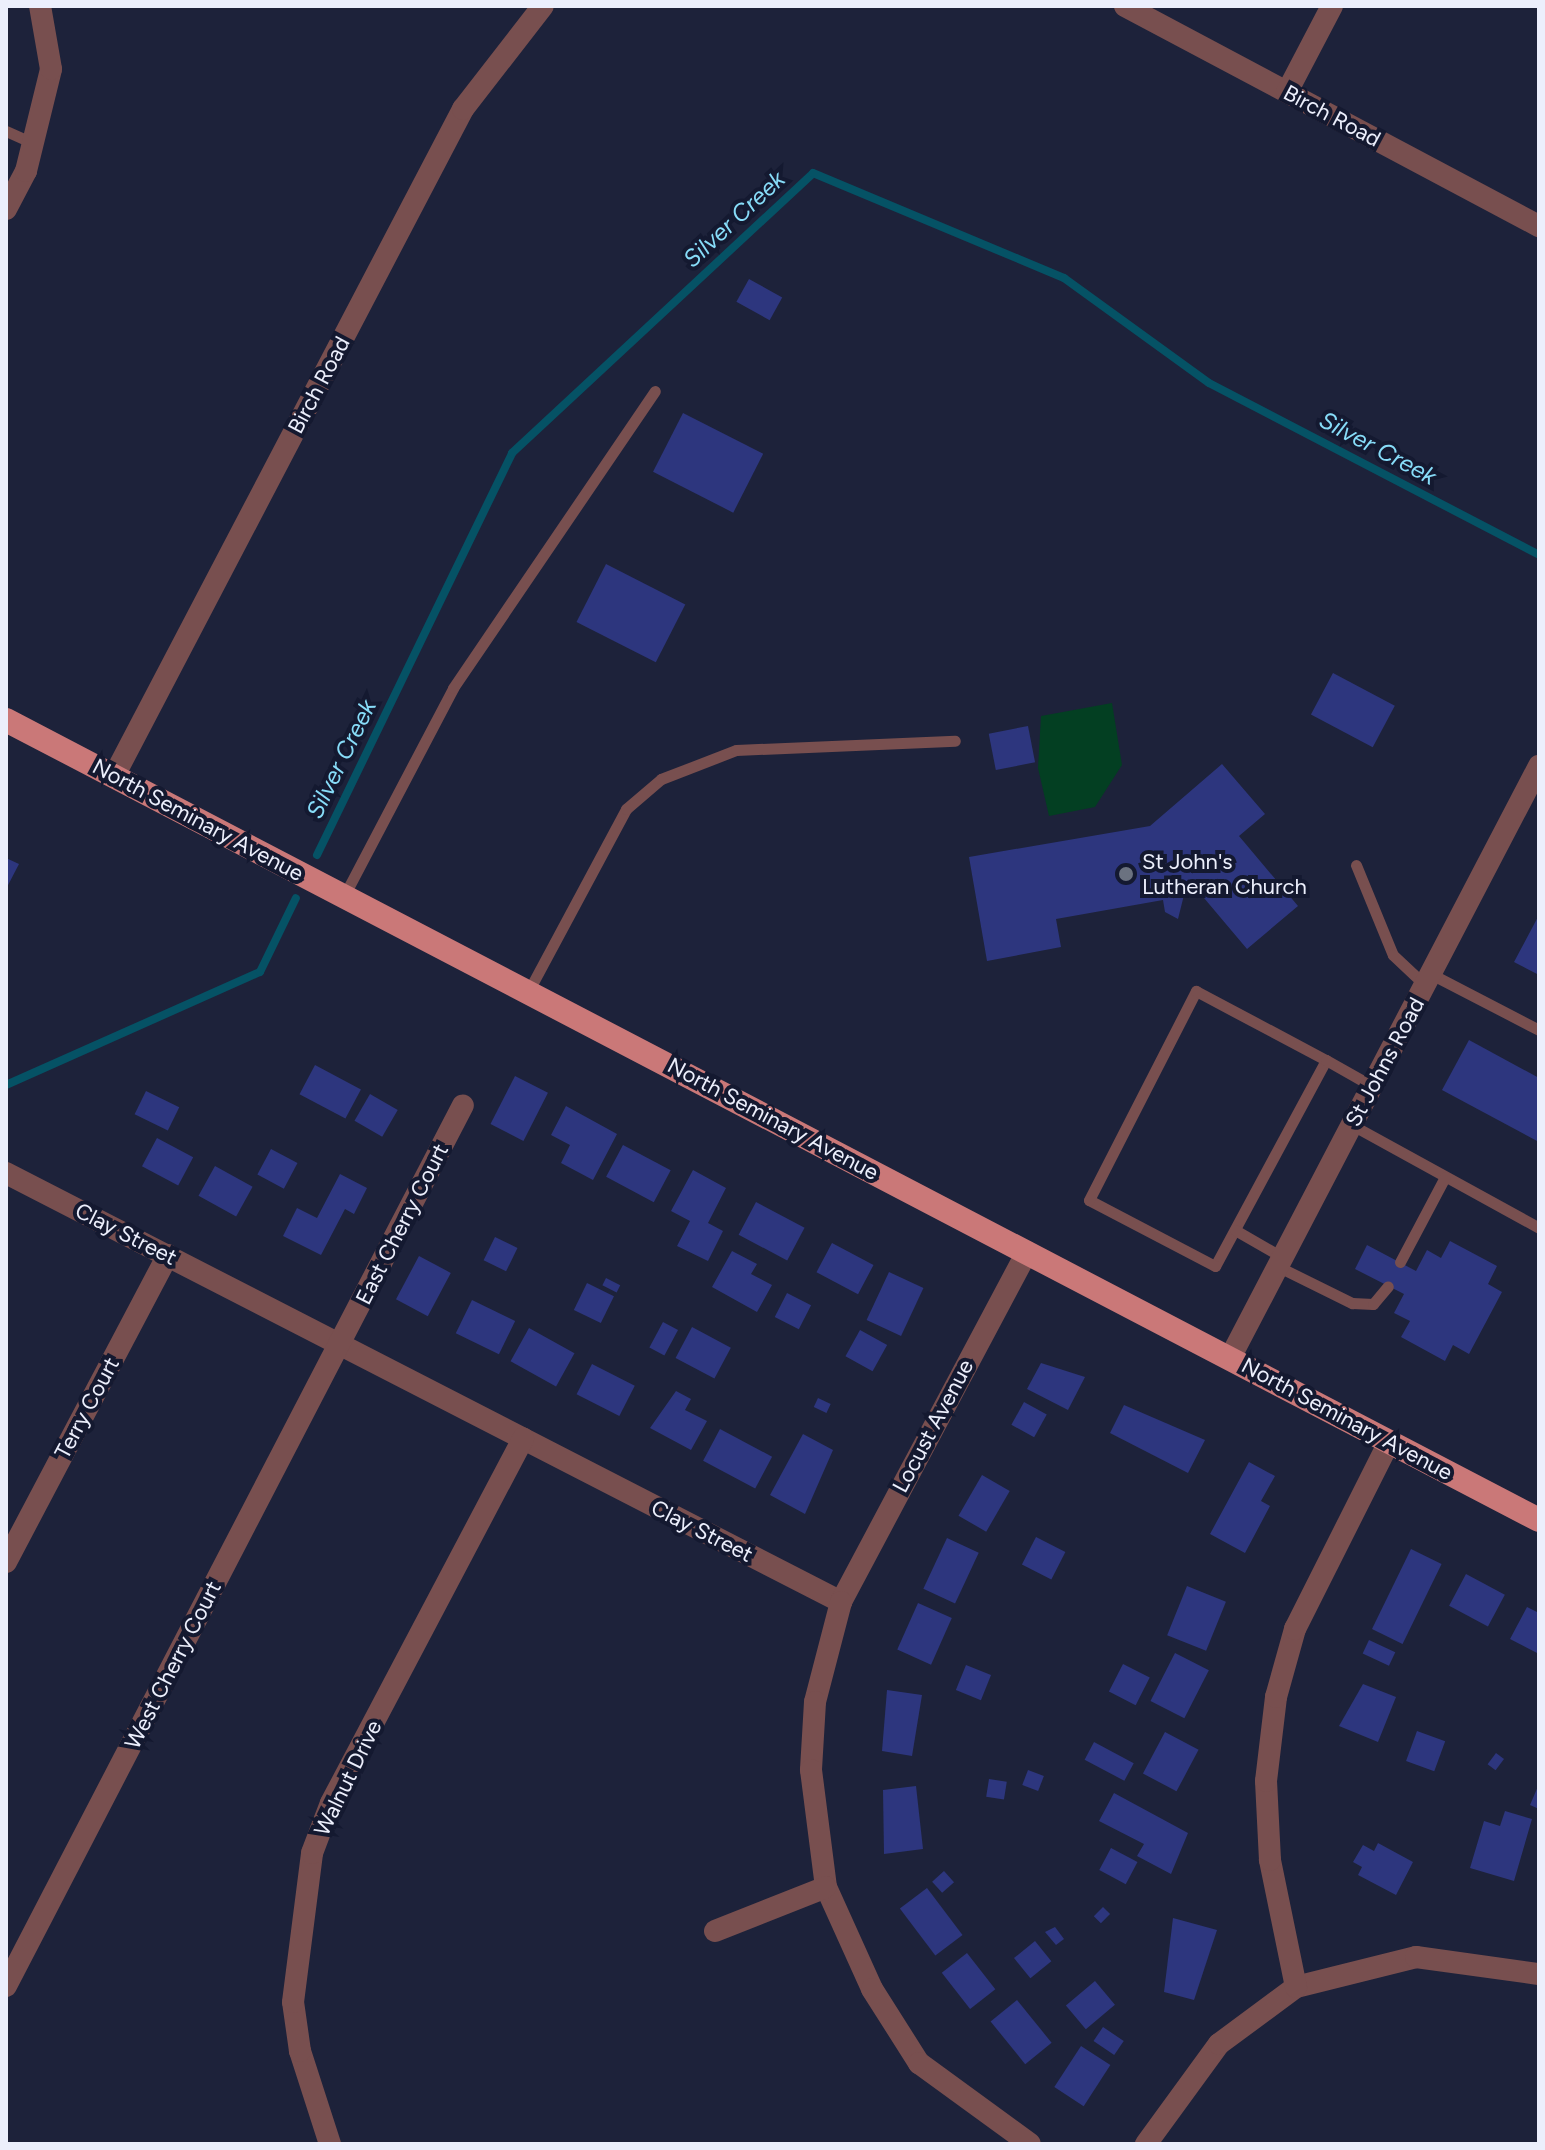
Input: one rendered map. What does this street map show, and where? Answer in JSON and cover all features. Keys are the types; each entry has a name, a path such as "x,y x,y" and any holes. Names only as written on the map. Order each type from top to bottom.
{"main road":[{"name":"North Seminary Avenue","path":"6,720 1539,1520"}],"street":[{"path":"6,209 33,143 51,69 40,6"},
{"name":"Birch Road","path":"114,776 463,109 543,6"},
{"name":"Birch Road","path":"1125,6 1539,226"},
{"path":"1287,92 1332,6"},
{"name":"St Johns Road","path":"1230,1358 1536,778"},
{"name":"East Cherry Court","path":"340,1343 463,1105"},
{"name":"Clay Street","path":"6,1173 841,1602"},
{"name":"Locust Avenue","path":"841,1602 1027,1252"},
{"name":"Terry Court","path":"6,1562 168,1255"},
{"name":"West Cherry Court","path":"6,1986 340,1343"},
{"name":"Walnut Drive","path":"330,2144 300,2051 293,2002 312,1853 331,1803 523,1439"},
{"path":"1296,1987 1270,1860 1266,1781 1276,1697 1295,1629 1389,1442"},
{"path":"841,1602 815,1702 811,1770 826,1887 846,1940 919,2063 1030,2144"},
{"path":"715,1931 826,1887"},
{"path":"1146,2144 1219,2044 1296,1987 1416,1957 1539,1974"}],"lane":[{"path":"6,131 33,143"},
{"path":"344,896 453,688 655,391"},
{"path":"528,992 626,809 661,779 736,750 955,741"},
{"path":"1356,865 1393,955 1428,979 1539,1030"},
{"path":"1326,1060 1215,1266 1089,1200 1196,991 1326,1060 1372,1086"},
{"path":"1352,1125 1539,1228"},
{"path":"1400,1262 1445,1177"},
{"path":"1235,1230 1280,1261 1352,1303 1373,1304 1388,1286"}],"green space":[{"path":"1112,703 1122,765 1095,807 1049,816 1038,768 1041,716"}],"building":[{"path":"749,279 782,297 770,320 736,302"},
{"path":"683,413 763,454 733,513 653,472"},
{"path":"606,564 685,604 656,662 576,622"},
{"path":"1333,673 1395,706 1373,747 1311,714"},
{"path":"1028,726 1035,762 996,770 989,734"},
{"path":"1222,764 1265,814 1239,836 1298,906 1247,949 1188,879 1178,919 1165,912 1163,900 1056,919 1061,947 987,961 969,857 1150,826"},
{"path":"6,858 19,864 6,889"},
{"path":"1539,915 1539,975 1514,962"},
{"path":"1469,1040 1539,1078 1539,1142 1442,1090"},
{"path":"315,1065 361,1089 345,1119 300,1094"},
{"path":"515,1076 548,1093 523,1141 490,1124"},
{"path":"146,1091 179,1107 168,1131 135,1114"},
{"path":"370,1094 398,1110 382,1137 354,1121"},
{"path":"566,1106 617,1134 593,1180 561,1163 570,1145 551,1135"},
{"path":"157,1138 193,1157 178,1186 142,1166"},
{"path":"623,1145 671,1170 654,1202 606,1177"},
{"path":"271,1149 297,1163 284,1189 257,1175"},
{"path":"215,1166 253,1187 236,1217 199,1196"},
{"path":"693,1170 726,1188 708,1223 723,1231 708,1261 677,1246 690,1221 671,1211"},
{"path":"340,1174 367,1188 354,1214 345,1209 321,1255 283,1236 297,1208 317,1218"},
{"path":"756,1202 805,1228 787,1260 739,1235"},
{"path":"495,1237 517,1248 506,1271 484,1260"},
{"path":"1450,1241 1497,1266 1488,1284 1502,1292 1469,1354 1453,1345 1445,1361 1401,1337 1410,1321 1394,1313 1404,1294 1355,1269 1367,1245 1416,1271 1427,1250 1441,1258"},
{"path":"832,1243 873,1265 858,1294 817,1272"},
{"path":"732,1251 757,1264 751,1274 772,1285 757,1312 712,1287"},
{"path":"419,1256 451,1273 428,1316 396,1299"},
{"path":"889,1272 923,1288 901,1336 867,1320"},
{"path":"606,1278 620,1285 617,1292 602,1285"},
{"path":"587,1283 614,1296 601,1323 574,1310"},
{"path":"787,1293 811,1305 799,1329 775,1317"},
{"path":"472,1300 515,1321 499,1354 456,1333"},
{"path":"663,1322 678,1330 664,1356 649,1348"},
{"path":"692,1327 731,1348 714,1379 676,1358"},
{"path":"529,1328 574,1353 556,1386 511,1361"},
{"path":"860,1330 887,1345 873,1371 845,1356"},
{"path":"1041,1363 1085,1377 1068,1410 1027,1389"},
{"path":"592,1364 635,1386 619,1416 577,1394"},
{"path":"676,1391 691,1399 685,1410 707,1421 691,1450 650,1428"},
{"path":"818,1398 831,1404 826,1413 814,1407"},
{"path":"1024,1402 1047,1415 1034,1437 1011,1425"},
{"path":"1124,1405 1205,1440 1188,1473 1110,1433"},
{"path":"720,1429 772,1457 755,1488 703,1461"},
{"path":"803,1434 833,1450 805,1514 770,1495"},
{"path":"1249,1462 1275,1476 1261,1501 1270,1506 1245,1553 1210,1534"},
{"path":"982,1475 1010,1491 986,1532 958,1516"},
{"path":"1036,1537 1065,1552 1051,1580 1022,1565"},
{"path":"947,1538 979,1553 955,1604 923,1589"},
{"path":"1411,1549 1442,1564 1403,1644 1372,1629"},
{"path":"1466,1574 1505,1595 1488,1626 1449,1606"},
{"path":"1187,1586 1226,1602 1206,1651 1167,1635"},
{"path":"918,1603 952,1618 931,1665 897,1650"},
{"path":"1527,1607 1539,1613 1539,1654 1510,1639"},
{"path":"1369,1640 1395,1652 1389,1666 1363,1654"},
{"path":"1175,1653 1209,1670 1184,1718 1150,1701"},
{"path":"1123,1664 1150,1678 1136,1705 1109,1692"},
{"path":"966,1665 991,1675 981,1700 956,1690"},
{"path":"1363,1684 1396,1697 1378,1742 1339,1726"},
{"path":"887,1690 922,1695 912,1756 882,1751"},
{"path":"1417,1731 1445,1741 1434,1771 1406,1761"},
{"path":"1165,1732 1199,1750 1176,1791 1143,1773"},
{"path":"1094,1742 1134,1763 1124,1781 1085,1760"},
{"path":"1496,1753 1504,1759 1496,1770 1488,1764"},
{"path":"1028,1770 1044,1776 1038,1791 1022,1785"},
{"path":"989,1779 1007,1782 1004,1800 986,1797"},
{"path":"1539,1784 1539,1809 1530,1805"},
{"path":"916,1786 923,1849 884,1854 883,1790"},
{"path":"1114,1793 1188,1833 1171,1874 1137,1856 1144,1844 1099,1821"},
{"path":"1505,1811 1532,1819 1514,1881 1470,1868 1484,1821 1500,1826"},
{"path":"1378,1843 1413,1862 1396,1895 1358,1875 1362,1867 1353,1862 1363,1845 1374,1851"},
{"path":"1111,1848 1137,1862 1126,1884 1099,1870"},
{"path":"944,1871 954,1882 942,1893 932,1882"},
{"path":"927,1888 963,1935 935,1956 900,1908"},
{"path":"1103,1907 1110,1914 1101,1923 1094,1916"},
{"path":"1173,1918 1217,1930 1194,2000 1164,1992"},
{"path":"1055,1927 1064,1939 1056,1945 1045,1932"},
{"path":"1035,1941 1051,1961 1030,1978 1014,1958"},
{"path":"967,1953 995,1989 970,2009 942,1973"},
{"path":"1095,1981 1115,2005 1086,2029 1066,2005"},
{"path":"1017,2000 1052,2043 1025,2064 991,2021"},
{"path":"1103,2027 1124,2041 1114,2055 1093,2041"},
{"path":"1081,2046 1110,2065 1084,2106 1054,2087"}],"waterway":[{"name":"Silver Creek","path":"317,855 512,453 813,173 1064,278 1209,383 1539,555"},
{"name":"Silver Creek","path":"6,1085 260,972 296,898"}],"place":[{"name":"St John's Lutheran Church","path":"1126,874"}]}
